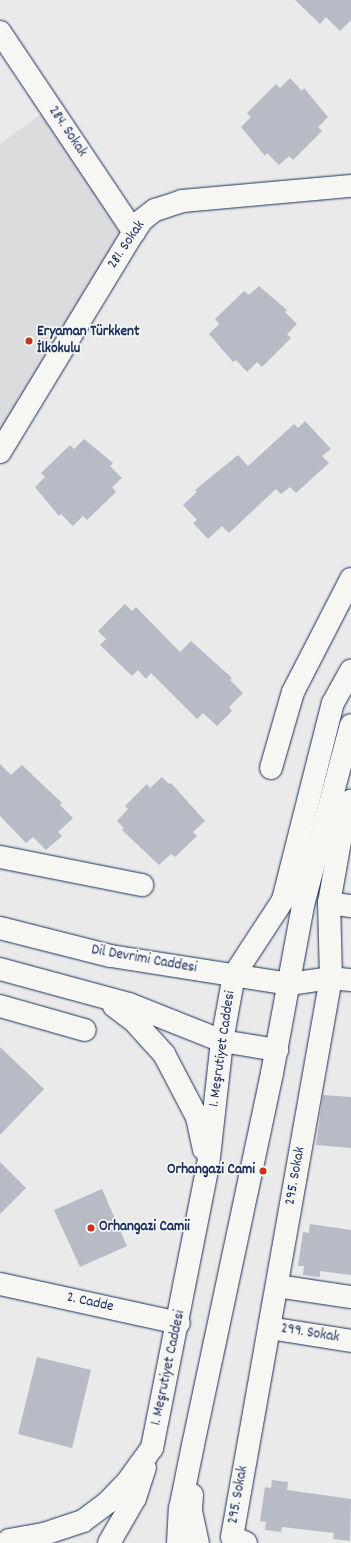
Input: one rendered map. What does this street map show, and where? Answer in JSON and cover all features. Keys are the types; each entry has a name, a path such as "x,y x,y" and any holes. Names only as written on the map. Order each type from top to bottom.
{"main road":[{"name":"284. Sokak","path":"0,32 134,232"},
{"name":"281. Sokak","path":"0,452 134,232 142,220 155,210 182,201 351,186"},
{"path":"272,768 293,692 351,579"},
{"name":"1. Meşrutiyet Caddesi","path":"109,1543 135,1498 152,1448 179,1323 208,1166 222,1041 234,975 284,900 333,703 351,670"},
{"path":"178,1543 180,1509 277,1050 303,905 351,725"},
{"name":"295. Sokak","path":"246,1543 232,1537 277,1286 341,979 329,903 340,841 351,800"},
{"path":"0,856 142,885"},
{"path":"329,903 351,906"},
{"name":"Dil Devrimi Caddesi","path":"0,928 111,956 289,984 341,979"},
{"path":"0,969 129,1004 222,1041 277,1050"},
{"path":"100,996 134,1021 164,1054 197,1117 208,1166"},
{"path":"0,1006 85,1030"},
{"name":"2. Cadde","path":"0,1284 179,1323"},
{"path":"277,1286 351,1297"},
{"name":"299. Sokak","path":"269,1328 351,1341"},
{"path":"193,1445 191,1511 198,1543"},
{"path":"6,1540 44,1534 83,1521 108,1502 128,1481 152,1448"}],"shaded area":[{"name":"Eryaman Türkkent İlkokulu","path":"41,114 112,216 118,231 115,247 0,435 0,144"}],"building":[{"path":"295,0 351,0 351,20 340,31 326,17 320,24"},
{"path":"290,78 302,91 304,88 328,117 318,127 322,131 293,160 289,156 279,165 267,153 265,156 241,127 251,117 247,113 276,84 280,88"},
{"path":"259,286 287,310 285,312 297,324 287,334 291,338 262,367 257,362 247,372 236,360 233,362 209,334 219,324 215,319 244,291 249,295"},
{"path":"305,421 331,449 322,456 329,463 296,493 290,487 281,494 276,489 229,533 222,526 208,539 193,523 197,520 183,505 197,492 195,490 238,455 248,466 294,424 298,428"},
{"path":"84,439 113,463 110,466 122,478 112,487 116,492 87,520 83,516 73,526 61,514 59,516 35,487 45,477 41,473 70,445 74,449"},
{"path":"125,604 132,611 136,607 180,652 191,641 232,678 230,680 243,693 229,707 232,711 217,726 203,713 197,719 151,673 146,679 138,670 132,676 100,645 106,639 98,631"},
{"path":"0,764 11,775 22,765 62,803 60,805 73,818 58,832 62,836 46,850 33,837 26,843 0,816"},
{"path":"162,777 169,784 171,783 205,821 193,832 197,836 175,857 171,854 159,865 122,830 124,828 117,821 128,809 125,806 147,784 150,788"},
{"path":"0,1047 44,1089 0,1135"},
{"path":"323,1095 351,1097 351,1148 316,1145"},
{"path":"0,1162 26,1188 0,1214"},
{"name":"Orhangazi Camii","path":"102,1189 127,1246 80,1267 54,1210"},
{"path":"310,1224 351,1230 351,1275 320,1271 320,1277 303,1275 304,1266 298,1266 303,1232 309,1233"},
{"path":"37,1357 91,1370 72,1448 18,1434"},
{"path":"272,1480 288,1482 287,1490 351,1499 350,1541 333,1539 334,1533 282,1527 281,1532 265,1530 266,1522 260,1521 265,1487 271,1488"}],"place":[{"name":"Eryaman Türkkent İlkokulu","path":"29,341"},
{"name":"Orhangazi Cami","path":"263,1171"},
{"name":"Orhangazi Camii","path":"91,1228"}]}
